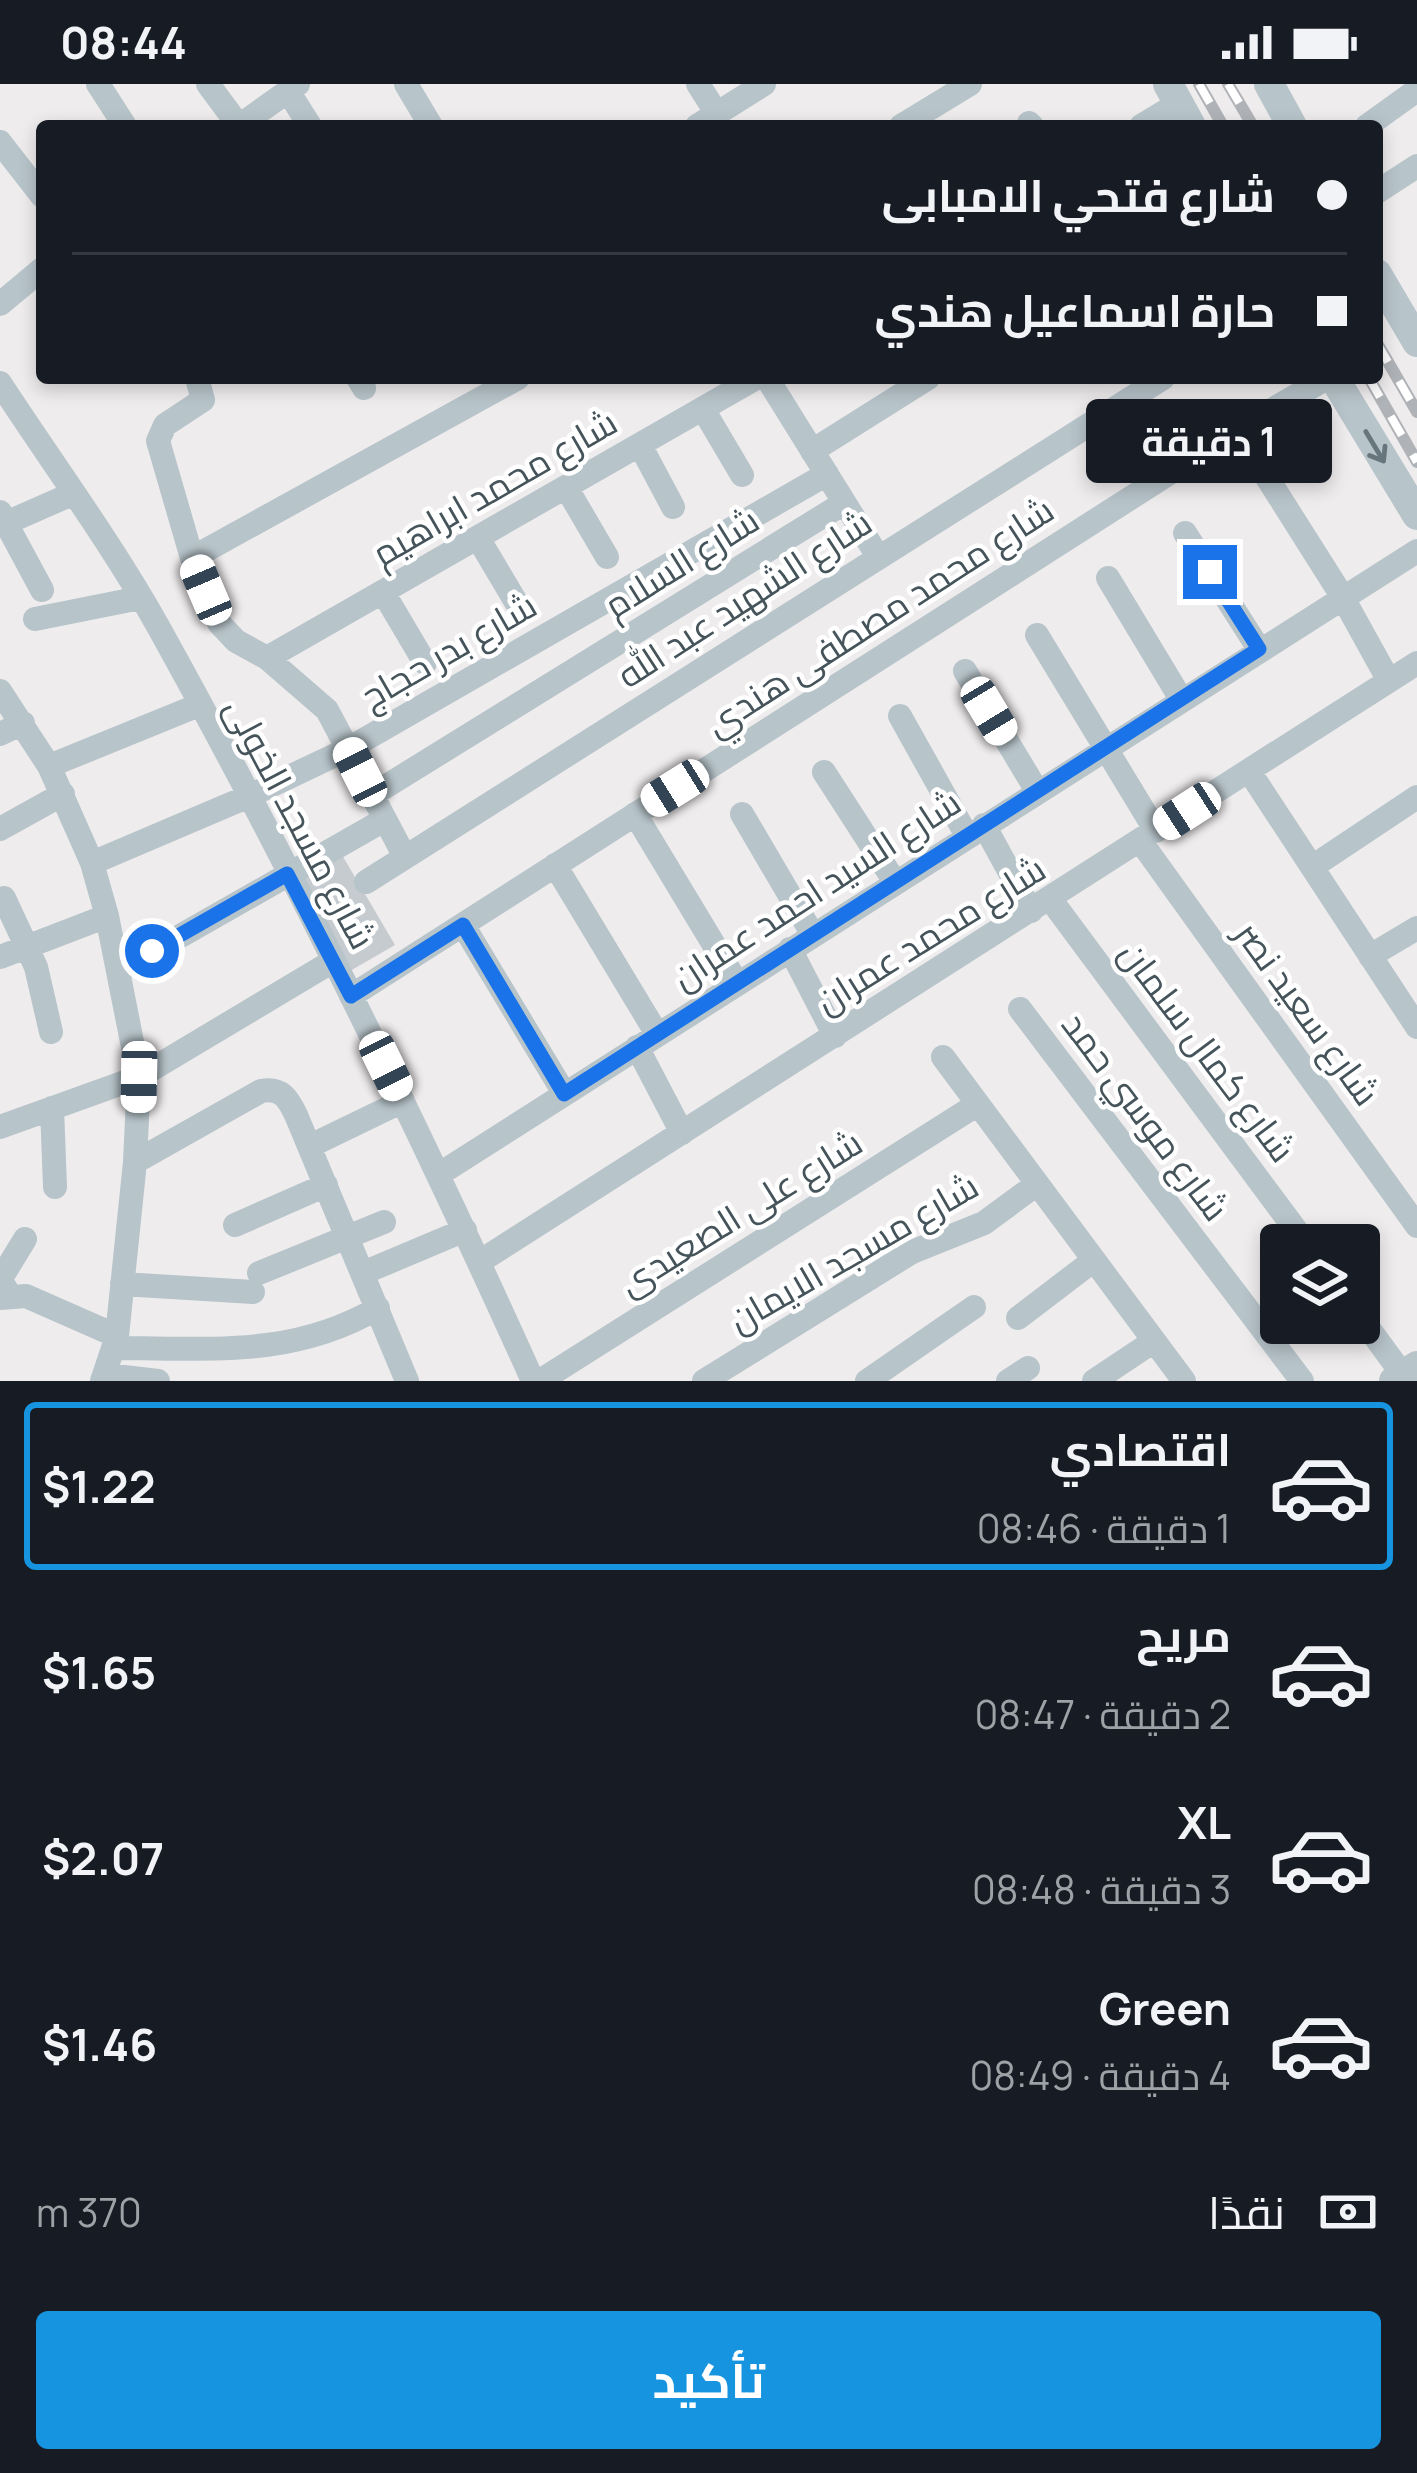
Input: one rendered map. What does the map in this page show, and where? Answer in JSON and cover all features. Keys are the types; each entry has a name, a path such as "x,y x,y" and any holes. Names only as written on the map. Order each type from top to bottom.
{"street":[{"path":"98,84 121,120"},
{"path":"208,84 234,120"},
{"path":"406,84 427,120"},
{"path":"698,84 707,120 764,84"},
{"path":"912,120 970,84"},
{"path":"1269,84 1289,120"},
{"path":"247,120 294,87 308,120"},
{"path":"1374,120 1417,90"},
{"path":"1152,120 1180,104"},
{"path":"0,142 36,188"},
{"path":"1383,188 1417,166"},
{"path":"0,304 36,274"},
{"path":"1383,279 1407,300 1417,342"},
{"name":"شارع مسجد الخولى","path":"0,383 140,598 199,705 351,996 532,1380"},
{"path":"199,384 203,400 158,435 192,558 226,633 267,658 327,710 405,857"},
{"path":"192,558 507,384"},
{"name":"شارع محمد ابراهيم","path":"267,658 746,384"},
{"path":"771,384 878,555"},
{"path":"812,451 918,384"},
{"name":"شارع الشهيد عبد الله","path":"366,882 1153,384"},
{"name":"شارع محمد مصطفى هندي","path":"351,996 1237,430 1319,384"},
{"path":"1334,384 1417,515"},
{"path":"703,409 742,475"},
{"path":"1237,430 1342,596 1389,681"},
{"path":"640,445 673,507"},
{"name":"شارع بدر حجاج","path":"92,863 348,749 827,474"},
{"path":"566,487 607,556"},
{"path":"42,590 3,518 72,494"},
{"name":"شارع السلام","path":"372,795 844,503"},
{"path":"1185,533 1259,649"},
{"path":"478,538 519,607"},
{"name":"شارع السيد احمد عمران","path":"438,1174 1417,551"},
{"path":"1108,578 1181,699"},
{"path":"383,592 425,663"},
{"path":"35,619 140,598"},
{"name":"شارع سعيد نصر","path":"1037,635 1105,748 1148,836 1417,1226"},
{"name":"شارع محمد عمران","path":"478,1262 1417,663"},
{"path":"965,671 1037,791"},
{"path":"0,691 11,728 49,766 63,794 92,863 107,916 139,1077 116,1342 104,1378 158,1381"},
{"path":"49,766 199,705"},
{"name":"شارع كمال سلمان","path":"900,716 975,830 1041,906 1291,1224"},
{"path":"1249,771 1417,1028"},
{"path":"824,772 895,882"},
{"path":"0,830 63,794"},
{"path":"1312,867 1417,797"},
{"path":"635,814 736,983"},
{"path":"742,814 813,934"},
{"path":"119,971 385,820"},
{"path":"555,865 647,1041 682,1133"},
{"path":"6,914 28,946 51,1032"},
{"path":"0,957 107,916"},
{"path":"463,925 564,1094"},
{"path":"1370,956 1417,928"},
{"path":"790,949 835,1036"},
{"path":"0,1127 139,1077 333,961"},
{"name":"شارع موسي حمد","path":"1020,1009 1301,1381"},
{"path":"943,1057 1184,1381"},
{"path":"135,1162 261,1091 273,1089 290,1101 407,1381"},
{"path":"310,1146 403,1102"},
{"name":"شارع على الصعيدى","path":"532,1380 978,1104"},
{"path":"52,1108 55,1187"},
{"name":"شارع مسجد الايمان","path":"704,1381 912,1252 984,1222 1036,1184"},
{"path":"236,1225 326,1185"},
{"path":"122,1284 256,1283 385,1222"},
{"path":"363,1273 465,1230"},
{"path":"25,1239 0,1280 5,1296 26,1296 116,1342 278,1346 330,1333 378,1308"},
{"path":"1018,1318 1094,1260"},
{"path":"867,1381 974,1307"},
{"path":"1094,1381 1154,1341"},
{"path":"1380,1342 1405,1374"}],"building":[{"path":"342,855 395,945 350,971 297,881"}],"railway":[{"path":"1199,84 1220,120"},
{"path":"1228,84 1249,120"},
{"path":"1383,353 1417,412"},
{"path":"1372,384 1417,462"}],"route":[{"path":"152,951 287,874 351,996 463,925 564,1094 1259,649 1210,572"}]}
